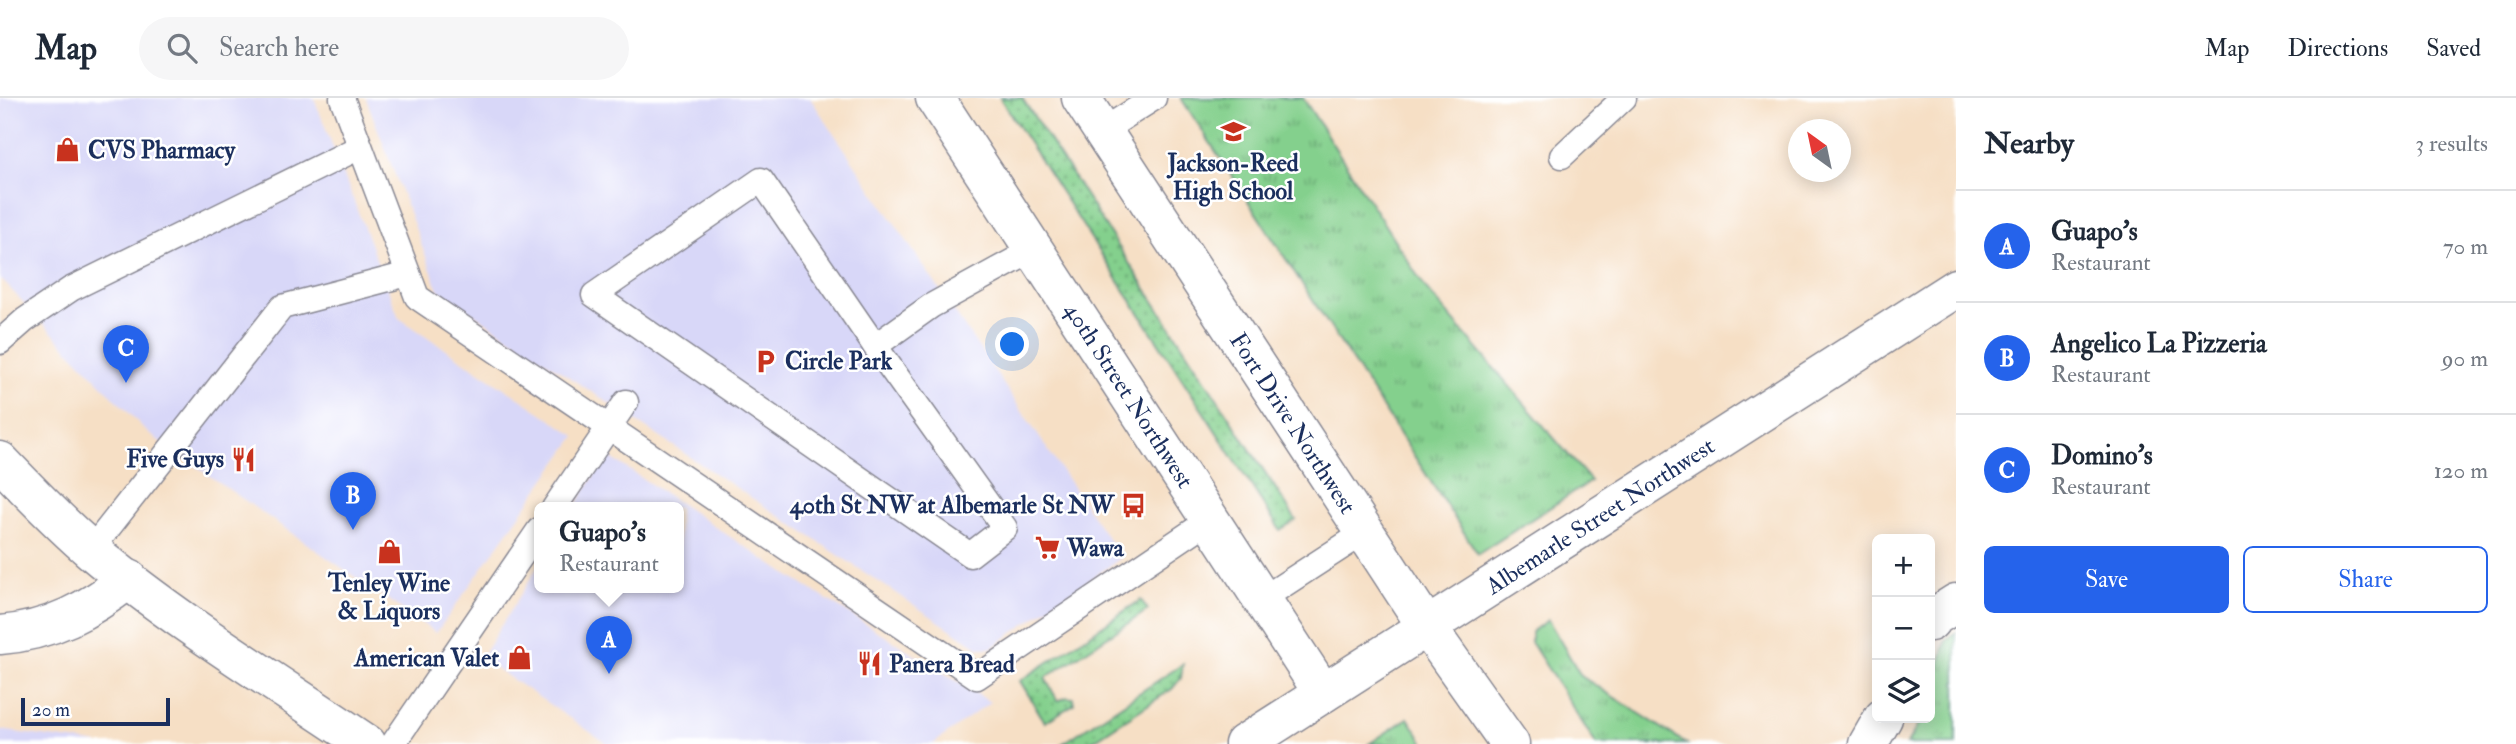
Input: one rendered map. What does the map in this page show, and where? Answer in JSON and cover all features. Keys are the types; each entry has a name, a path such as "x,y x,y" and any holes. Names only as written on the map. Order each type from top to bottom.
{"street":[{"name":"40th Street Northwest","path":"935,98 1323,693"},
{"name":"Fort Drive Northwest","path":"1081,98 1427,627 1510,744"},
{"name":"Albemarle Street Northwest","path":"1244,744 1956,288"},
{"path":"0,461 39,502 92,550 178,617 367,744"},
{"path":"0,635 43,627 80,613 129,579"},
{"path":"1935,618 1956,603"},
{"path":"1868,744 1879,723"}],"lane":[{"path":"342,98 417,297 977,677 1211,519"},
{"path":"1102,131 1154,98"},
{"path":"1562,156 1624,98"},
{"path":"0,342 25,320 71,289 360,147"},
{"path":"761,180 875,346 1005,528 970,555 594,295 761,180"},
{"path":"875,346 931,306 1033,250"},
{"path":"92,550 282,307 408,274"},
{"path":"558,502 626,402"},
{"path":"1262,599 1365,532"},
{"path":"393,744 534,537"}],"shaded area":[{"path":"0,98 314,98 399,318 576,436 436,633 149,434 0,278"},
{"name":"Circle Park","path":"366,98 810,98 1121,558 991,648 979,648 439,291"},
{"path":"607,455 678,502 578,502"},
{"path":"684,506 990,702 933,744 608,744 481,658 534,573 534,593 684,593"},
{"path":"0,730 100,744 0,744"}],"green space":[{"path":"1000,98 1022,98 1296,520 1280,530"},
{"path":"1181,98 1303,98 1426,289 1591,481 1478,554"},
{"path":"1141,600 1148,610 1045,678 1058,701 1067,697 1073,698 1074,704 1045,722 1020,681"},
{"path":"1548,620 1581,676 1687,744 1596,744 1531,642 1531,632"},
{"path":"1956,632 1956,744 1907,744 1919,723 1935,723 1935,680 1946,641"},
{"path":"1183,664 1181,678 1172,689 1088,744 1062,744"},
{"path":"1408,718 1425,744 1369,744"}],"place":[{"name":"Jackson-Reed High School","path":"1233,132"},
{"name":"CVS Pharmacy","path":"68,150"},
{"name":"Circle Park","path":"765,361"},
{"name":"Domino's","path":"126,383"},
{"name":"Five Guys","path":"244,459"},
{"name":"40th St NW at Albemarle St NW","path":"1134,505"},
{"name":"Angelico La Pizzeria","path":"353,530"},
{"name":"Wawa","path":"1047,548"},
{"name":"Tenley Wine & Liquors","path":"389,552"},
{"name":"American Valet","path":"519,658"},
{"name":"Panera Bread","path":"869,664"},
{"name":"Guapo's","path":"609,674"}]}
